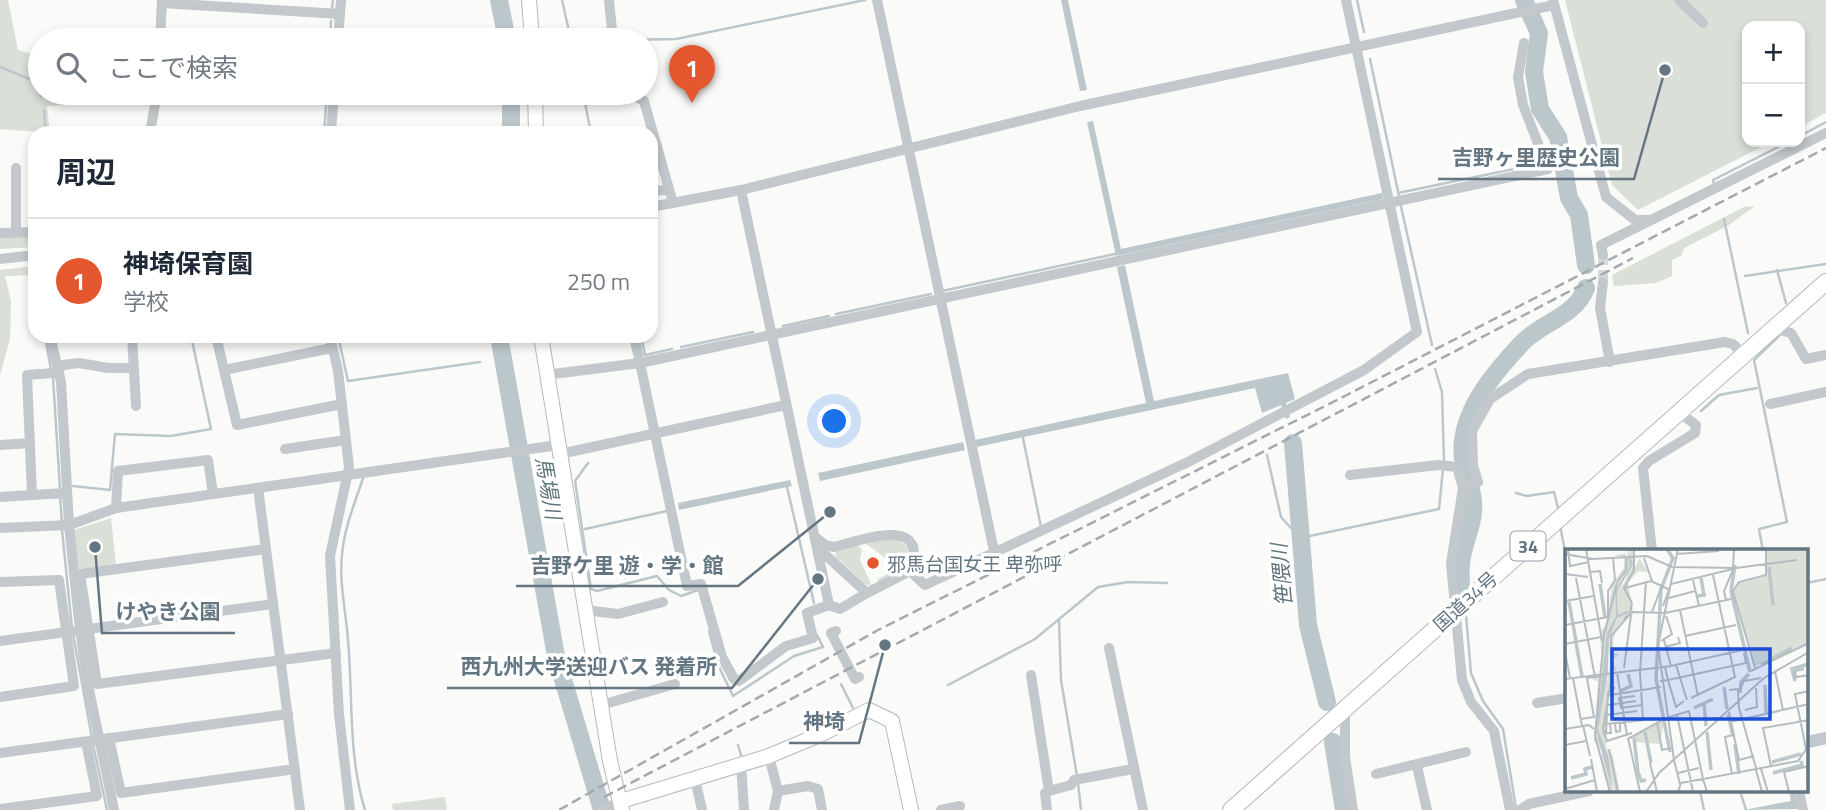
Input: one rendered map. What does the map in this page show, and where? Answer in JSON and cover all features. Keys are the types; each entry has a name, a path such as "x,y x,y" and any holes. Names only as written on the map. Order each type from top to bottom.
{"highway":[{"name":"国道34号","path":"1230,810 1826,282"}],"main road":[{"path":"528,0 531,28"},
{"path":"535,105 536,126"},
{"path":"542,343 601,705 614,807 769,756 869,710 891,721 911,810"}],"street":[{"path":"339,28 341,0"},
{"path":"609,0 612,28"},
{"path":"877,0 993,551"},
{"path":"910,571 925,585 993,551 1179,467 1364,370 1417,332 1397,201 1346,0"},
{"path":"1679,0 1703,23"},
{"path":"161,28 162,2 340,14"},
{"path":"658,205 741,190 1080,106 1550,4 1606,197 1635,220 1653,220"},
{"path":"545,375 640,363 1548,169 1523,105 1518,77 1524,43"},
{"path":"151,126 155,105"},
{"path":"332,126 333,105"},
{"path":"645,105 651,126"},
{"path":"1603,255 1601,245 1826,133"},
{"path":"658,151 673,203"},
{"path":"16,169 16,230"},
{"path":"658,191 669,190"},
{"path":"741,190 830,605"},
{"path":"0,233 28,231"},
{"path":"0,259 28,256"},
{"path":"1603,282 1600,308 1610,362"},
{"path":"1772,328 1791,333 1806,359 1826,355"},
{"path":"1463,488 1478,482 1473,466 1472,431 1490,399 1528,374 1725,342 1733,344 1742,354"},
{"path":"51,343 64,525 78,630 114,810"},
{"path":"132,343 136,405"},
{"path":"218,343 236,425 342,404"},
{"path":"331,343 342,404 348,475 330,556 342,751 350,810"},
{"path":"636,343 687,586 701,584 722,657 734,679 739,681 786,646 813,638 807,613 830,605 840,609 910,571 915,559 912,544 905,536 891,534 834,547 825,545 816,537"},
{"path":"224,370 332,348"},
{"path":"32,495 27,375 54,373 63,365 79,363 108,368 134,368"},
{"path":"1770,404 1826,392"},
{"path":"0,528 64,525 116,508 528,450 559,450 786,405"},
{"path":"1652,549 1643,468 1649,461 1695,433 1696,425 1679,412"},
{"path":"285,449 346,440"},
{"path":"0,444 30,443"},
{"path":"116,508 118,471 208,460 213,494"},
{"path":"1350,475 1443,465 1457,467 1463,488 1451,563 1453,612 1462,681 1471,702 1494,731 1510,810"},
{"path":"258,488 300,810"},
{"path":"0,497 62,493"},
{"path":"0,697 74,686 80,574 266,549"},
{"path":"819,549 867,593"},
{"path":"0,582 59,580 97,684 336,653"},
{"path":"585,610 618,614 663,602"},
{"path":"0,641 273,604"},
{"path":"836,631 831,633 855,679 859,677"},
{"path":"1109,648 1143,810"},
{"path":"1031,676 1049,791"},
{"path":"601,705 675,684"},
{"path":"1537,704 1565,698"},
{"path":"1345,709 1345,757 1353,810"},
{"path":"0,753 288,714"},
{"path":"1808,741 1826,737"},
{"path":"98,740 121,793 295,769"},
{"path":"0,809 97,796 98,740"},
{"path":"1376,774 1466,752"},
{"path":"769,756 778,791 774,810"},
{"path":"741,764 744,810"},
{"path":"1417,766 1427,810"},
{"path":"1047,810 1045,793 1049,791 1071,785 1077,779 1133,769"},
{"path":"695,779 702,810"},
{"path":"778,791 808,786 818,789 822,810"},
{"path":"1521,810 1529,804 1584,792"},
{"path":"1799,792 1803,810"},
{"path":"941,810 960,806"}],"shaded area":[{"path":"0,0 8,0 18,50 28,53 28,105 69,105 47,106 49,126 28,126 28,131 0,129"},
{"path":"1061,0 1068,0 1087,90 1080,91"},
{"path":"1565,0 1826,0 1826,113 1805,124 1805,21 1742,21 1742,147 1761,147 1638,210 1612,185"},
{"path":"1093,121 1121,249 1382,193 1383,199 1116,256 1087,122"},
{"path":"1755,206 1729,225 1684,248 1681,256 1672,260 1672,276 1656,283 1614,286 1612,275 1744,207"},
{"path":"0,235 28,236 28,247 0,249"},
{"path":"1125,265 1154,401 1288,373 1295,399 1286,403 1290,417 1286,419 1281,405 1262,413 1255,388 977,447 975,440 1146,403 1117,267"},
{"path":"28,267 28,275 5,276 11,301 10,339 0,375 0,270"},
{"path":"963,442 965,450 820,481 818,473"},
{"path":"790,480 792,486 679,510 678,503"},
{"path":"111,518 116,565 76,569 74,530"},
{"path":"891,538 903,543 909,555 900,568 877,584 878,579 886,575 887,564 883,556 865,543"},
{"path":"858,545 862,550 860,560 872,586 865,584 835,556 836,551"},
{"path":"1789,792 1794,792 1798,809 1744,810 1791,801"},
{"path":"445,797 447,810 393,810 392,804"}],"waterway":[{"path":"332,8 333,0"},
{"name":"馬場川","path":"499,0 505,28"},
{"path":"562,0 568,28"},
{"path":"658,39 676,39 865,0"},
{"path":"1357,0 1364,32"},
{"path":"1524,0 1539,33 1534,72 1540,109 1558,137 1569,198 1579,215 1586,265"},
{"path":"331,21 331,28"},
{"path":"1370,59 1399,196"},
{"path":"0,67 28,79"},
{"path":"325,126 326,105"},
{"name":"馬場川","path":"511,105 511,126"},
{"path":"585,105 590,126"},
{"path":"44,110 45,126"},
{"path":"1805,133 1826,122"},
{"path":"1714,184 1713,180 1778,147"},
{"path":"1398,193 1538,164"},
{"path":"1400,202 1432,345"},
{"path":"1724,219 1748,333"},
{"path":"942,291 1115,254"},
{"path":"1745,276 1826,264"},
{"path":"1777,270 1786,303"},
{"path":"1461,591 1462,557 1473,512 1473,499 1462,448 1470,414 1488,383 1522,343 1566,313 1581,298 1586,288"},
{"path":"836,314 931,294"},
{"path":"783,326 829,316"},
{"path":"681,347 753,332"},
{"path":"1763,549 1759,529 1787,522 1754,360 1779,336"},
{"path":"46,343 51,370"},
{"path":"73,486 110,490 115,434 171,436 211,429 193,343"},
{"path":"340,343 348,381 480,362"},
{"name":"馬場川","path":"500,343 556,656 602,810"},
{"path":"642,343 645,355 672,349"},
{"path":"1435,369 1442,392 1444,462"},
{"path":"53,377 60,489"},
{"path":"1701,411 1719,395 1757,388"},
{"path":"1023,438 1041,527"},
{"name":"笹隈川","path":"1293,443 1308,625 1327,702"},
{"path":"1267,455 1281,517 1300,538 1439,509 1443,469"},
{"path":"588,463 575,481 591,589 597,591 657,576 669,590 681,596 698,590"},
{"path":"363,478 345,535 341,566 353,747 365,810"},
{"path":"787,487 814,603"},
{"path":"1516,493 1527,496 1554,492 1559,512"},
{"path":"60,495 62,524"},
{"path":"585,529 667,511"},
{"path":"1560,525 1565,551"},
{"path":"62,530 72,628"},
{"path":"1808,583 1826,579"},
{"path":"948,685 1035,639 1098,587 1128,582 1167,583"},
{"path":"1466,615 1471,673 1483,701 1503,729 1516,808"},
{"path":"1059,620 1061,680 1077,776"},
{"path":"709,631 718,665 733,696 794,656 823,647 817,635"},
{"path":"73,634 92,738"},
{"path":"841,684 853,708"},
{"name":"笹隈川","path":"1333,742 1344,810"},
{"path":"1808,747 1826,743"},
{"path":"93,744 107,810"},
{"path":"738,745 741,755"},
{"path":"1078,783 1081,810"},
{"path":"1700,792 1704,810"},
{"path":"1740,792 1746,810"}],"tunnel":[{"path":"1603,255 1603,282"}],"railway":[{"path":"559,810 878,630 1339,399 1826,148"},
{"path":"604,797 1633,258"}],"place":[{"name":"吉野ヶ里歴史公園","path":"1665,70"},
{"name":"神埼保育園","path":"692,103"},
{"name":"吉野ケ里 遊・学・館","path":"830,512"},
{"name":"けやき公園","path":"95,547"},
{"name":"邪馬台国女王 卑弥呼","path":"873,563"},
{"name":"西九州大学送迎バス 発着所","path":"818,579"},
{"name":"神埼","path":"885,645"}]}
